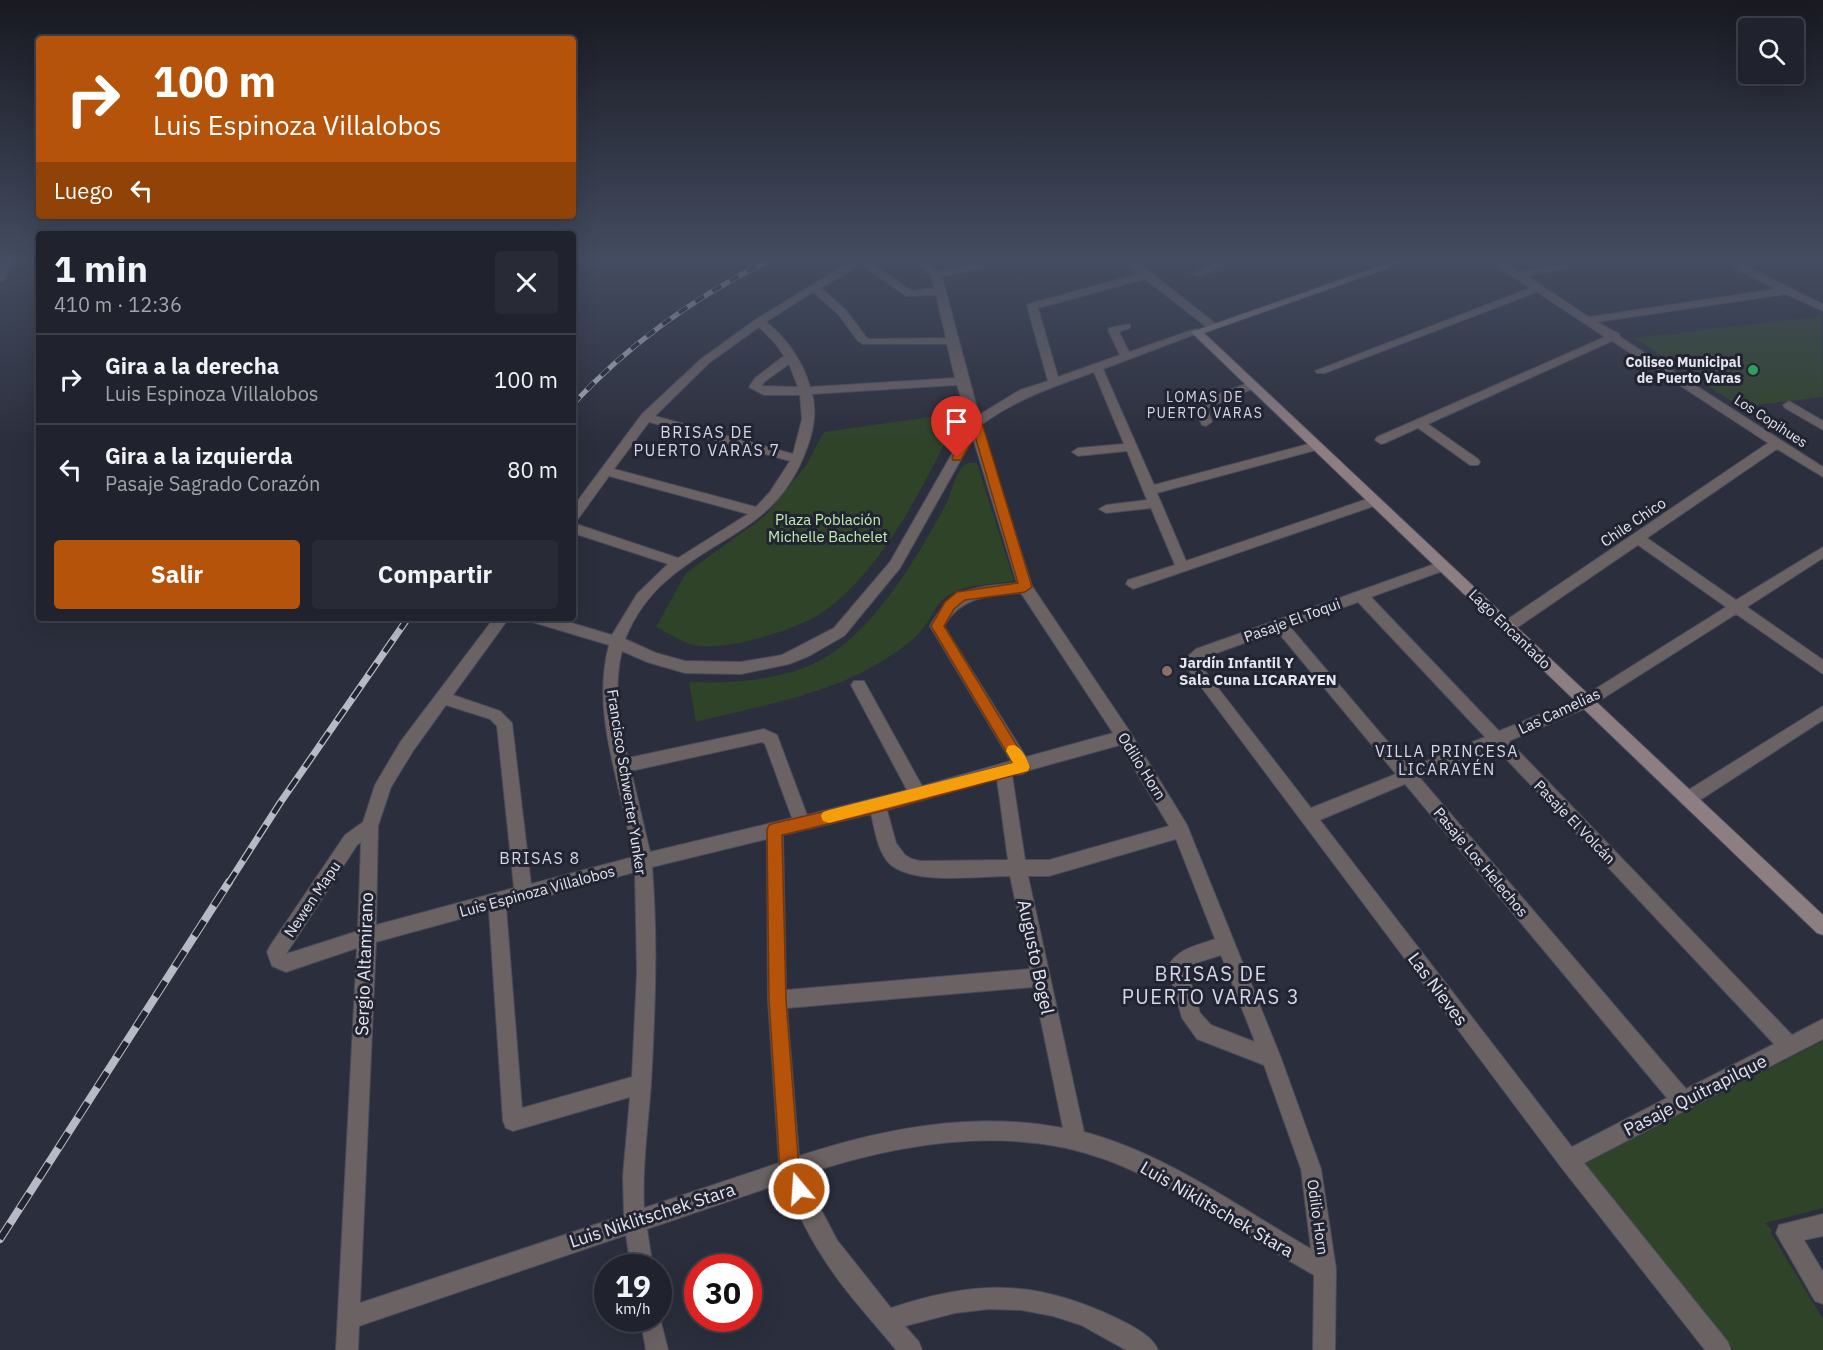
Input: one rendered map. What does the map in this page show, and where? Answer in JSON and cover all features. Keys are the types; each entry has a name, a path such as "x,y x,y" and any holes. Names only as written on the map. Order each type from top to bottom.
{"street":[{"path":"849,321 867,342 951,340"},
{"name":"Odilio Horn","path":"946,321 962,381 1025,587 1124,737 1181,830 1271,1058 1311,1169 1325,1269 1324,1350"},
{"path":"1036,321 1054,382"},
{"path":"1206,321 1212,326"},
{"path":"547,621 617,642 668,663 722,670 784,660 823,643 839,632 895,565 976,423 1010,400 1054,382 1227,321"},
{"path":"1321,371 1452,321"},
{"name":"Los Copihues","path":"1591,321 1823,473"},
{"path":"576,512 646,417 705,361 759,322"},
{"name":"Francisco Schwerter Yunker","path":"640,1254 634,1222 633,1187 641,1084 646,960 643,862 611,702 612,657 627,620 660,577 745,523 758,512 782,483 797,459 807,423 807,391 780,340 759,322"},
{"path":"1126,326 1113,330 1126,357"},
{"name":"Lago Encantado","path":"1196,332 1823,927"},
{"path":"1381,440 1615,336"},
{"path":"791,357 759,381 755,387 764,391 807,391 962,381"},
{"path":"1097,367 1182,566"},
{"path":"1206,422 1200,406 1253,385"},
{"path":"1790,405 1823,426"},
{"path":"646,417 797,459"},
{"path":"1419,423 1474,462"},
{"name":"Chile Chico","path":"1507,627 1777,443"},
{"path":"1106,509 1316,446"},
{"path":"1078,452 1130,447"},
{"path":"957,458 971,453 987,457"},
{"path":"606,471 758,512"},
{"path":"1133,584 1375,501"},
{"path":"576,529 679,563"},
{"path":"1638,538 1823,668"},
{"name":"Las Camelias","path":"1309,817 1586,702 1823,552"},
{"name":"Pasaje El Toqui","path":"1309,817 1194,668 1193,658 1279,624 1443,566"},
{"path":"1023,767 938,626 949,605 962,596 1025,587"},
{"name":"Pasaje El Volcán","path":"1361,596 1790,1047"},
{"name":"Sergio Altamirano","path":"347,1350 367,936 370,826 383,785 407,746 500,621"},
{"name":"Pasaje Los Helechos","path":"1279,624 1682,1100"},
{"path":"859,685 918,794"},
{"path":"444,698 495,715 504,723 523,894"},
{"path":"1688,799 1823,712"},
{"path":"623,766 764,735 771,740 801,822"},
{"name":"Luis Espinoza Villalobos","path":"367,936 643,862 801,822 878,806 1124,737"},
{"name":"Augusto Bogel","path":"1004,772 1017,867 1076,1140"},
{"path":"878,806 889,850 901,864 920,869 1049,868 1181,830"},
{"name":"Las Nieves","path":"1309,817 1713,1348"},
{"name":"Newen Mapu","path":"367,936 286,963 278,960 276,952 351,840 370,826"},
{"path":"775,830 777,1000 790,1170 807,1209 829,1248 856,1285 911,1350"},
{"path":"497,902 513,1121 641,1084"},
{"path":"1227,944 1190,956 1177,967 1192,1018 1204,1032 1271,1058"},
{"path":"777,1000 1040,977"},
{"name":"Pasaje Quitrapilque","path":"1568,1160 1823,1029"},
{"name":"Luis Niklitschek Stara","path":"347,1319 864,1146 938,1134 984,1131 1076,1140 1135,1162 1198,1194 1285,1248 1325,1269"},
{"path":"1823,1225 1787,1233 1823,1293"},
{"path":"887,1321 918,1308 951,1300 983,1297 1016,1298 1051,1304 1087,1315 1122,1332 1147,1350"},
{"path":"654,1332 657,1350"}],"green space":[{"name":"Coliseo Municipal de Puerto Varas","path":"1780,321 1822,321 1823,397 1740,407 1635,338"},
{"name":"Plaza Población Michelle Bachelet","path":"952,414 958,417 906,516 874,562 855,584 826,610 785,630 746,642 722,646 693,645 656,627 686,573 765,516 806,465 824,432"},
{"name":"Plaza Población Michelle Bachelet","path":"968,463 977,463 1014,581 969,587 948,596 942,600 925,626 910,642 881,662 848,679 805,695 696,722 689,682 744,681 798,670 831,654 865,625 910,566 945,506 960,470"},
{"path":"1823,1041 1823,1208 1765,1223 1772,1230 1771,1233 1823,1319 1823,1350 1734,1350 1584,1164"}],"railway":[{"path":"576,401 618,360 667,321"},
{"path":"228,884 280,803 406,621"},
{"path":"0,1239 229,882"}],"slow traffic":[{"path":"829,816 878,806 1023,767 1014,751"}],"place":[{"name":"Coliseo Municipal de Puerto Varas","path":"1753,370"},
{"name":"Jardín Infantil Y Sala Cuna LICARAYEN","path":"1167,671"}],"district":[{"name":"LOMAS DE PUERTO VARAS","path":"1205,406"},
{"name":"BRISAS DE PUERTO VARAS 7","path":"707,441"},
{"name":"VILLA PRINCESA LICARAYÉN","path":"1447,760"},
{"name":"BRISAS 8","path":"540,858"},
{"name":"BRISAS DE PUERTO VARAS 3","path":"1211,984"}],"route":[{"path":"799,1189 790,1170 777,1000 775,830 801,822 878,806 1023,767 938,626 949,605 962,596 1025,587 976,423 957,458"}]}
